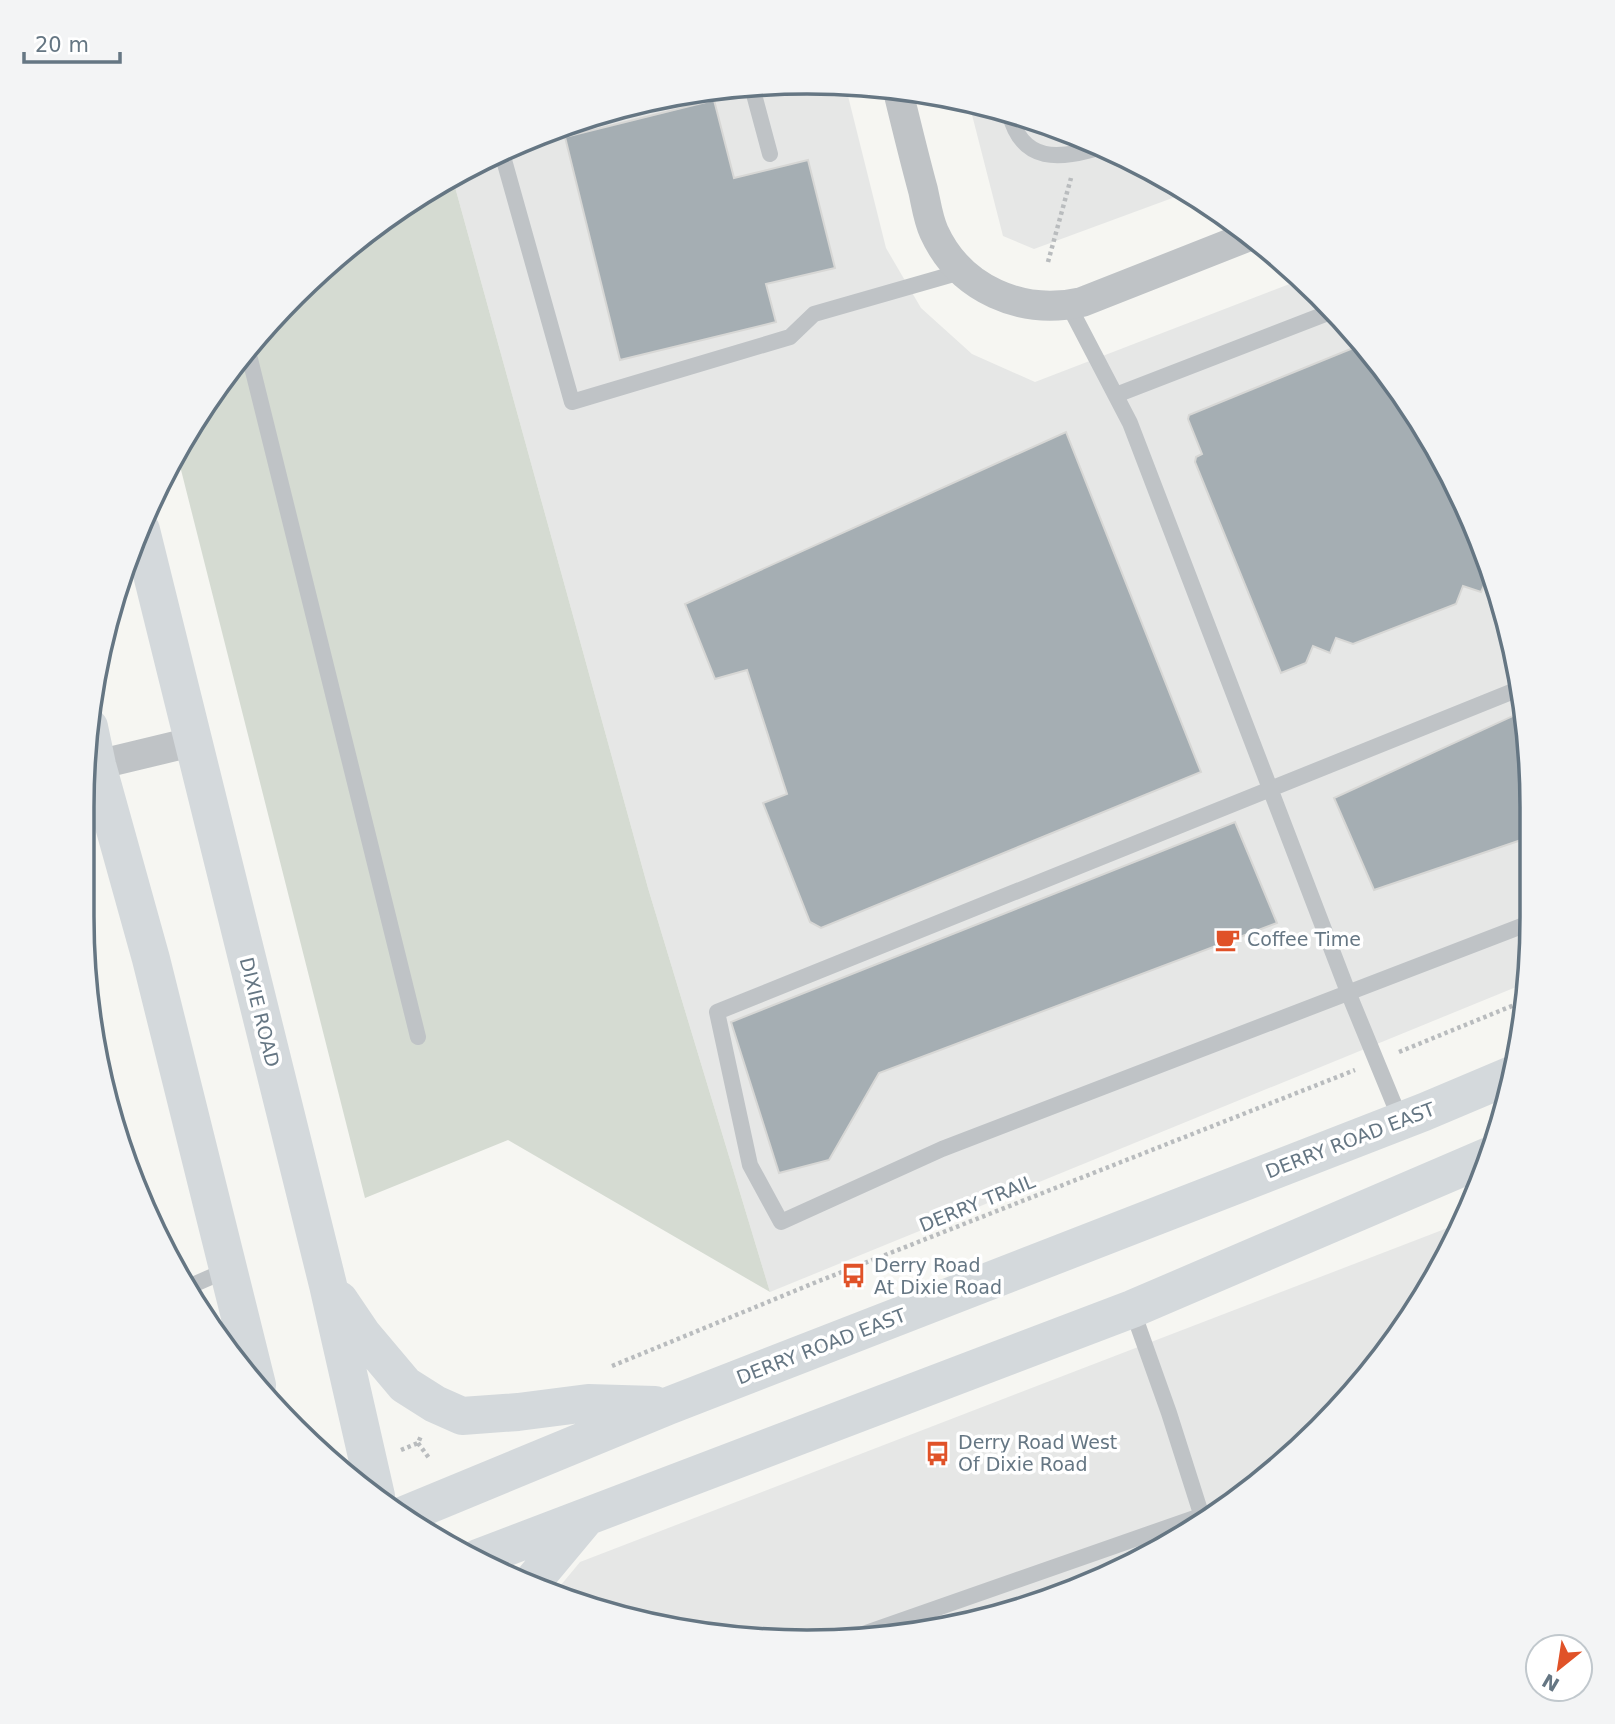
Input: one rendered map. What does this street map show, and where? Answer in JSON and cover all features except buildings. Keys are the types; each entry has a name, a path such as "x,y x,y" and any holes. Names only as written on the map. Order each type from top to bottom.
{"main road":[{"name":"DIXIE ROAD","path":"145,546 328,1284 373,1482"},
{"path":"95,780 151,959 247,1358"},
{"name":"DERRY ROAD EAST","path":"414,1511 667,1406 1401,1121 1501,1079"},
{"path":"489,1554 1132,1309 1477,1161"},
{"path":"328,1284 362,1334 405,1385 462,1416 588,1403 667,1406"},
{"path":"537,1576 585,1519"}],"street":[{"path":"900,101 933,231 951,259 964,271 989,290 1018,304 1069,306 1082,303 1239,240"},
{"path":"96,765 192,742"}],"lane":[{"path":"755,97 770,154"},
{"path":"1014,125 1020,140 1041,154 1068,156 1086,152"},
{"path":"505,162 572,402 790,337 814,314 964,271"},
{"path":"1069,306 1130,423 1269,789 1401,1121"},
{"path":"1116,395 1323,315"},
{"path":"247,367 418,1037"},
{"path":"1511,692 717,1012 750,1165 780,1222 942,1149 1520,927"},
{"path":"196,1283 228,1270"},
{"path":"1132,1309 1200,1511"},
{"path":"888,1624 1168,1532"}],"path":[{"path":"1048,262 1078,154"},
{"name":"DERRY TRAIL","path":"608,1368 814,1283 1515,1005"},
{"path":"418,1443 429,1458"}],"shaded area":[{"path":"761,96 848,96 886,248 921,308 972,354 1035,382 1291,283 1344,337 1373,373 1425,451 1447,492 1483,578 1507,668 1514,714 1520,808 1520,916 1516,987 770,1292 648,888 455,188 492,168 578,132 668,108"},
{"path":"972,114 1037,132 1080,149 1123,168 1175,197 1034,249 1003,236"},
{"path":"455,188 648,888 770,1292 508,1140 365,1198 181,468 215,411 242,373 303,303 373,242"},
{"path":"1449,1227 1425,1273 1373,1351 1344,1387 1278,1453 1204,1509 1164,1534 1123,1556 1037,1592 947,1616 901,1623 808,1630 761,1628 668,1616 561,1585 580,1562"}],"place":[{"name":"Coffee Time","path":"1227,939"},
{"name":"Derry Road At Dixie Road","path":"854,1276"},
{"name":"Derry Road West Of Dixie Road","path":"938,1453"}]}
